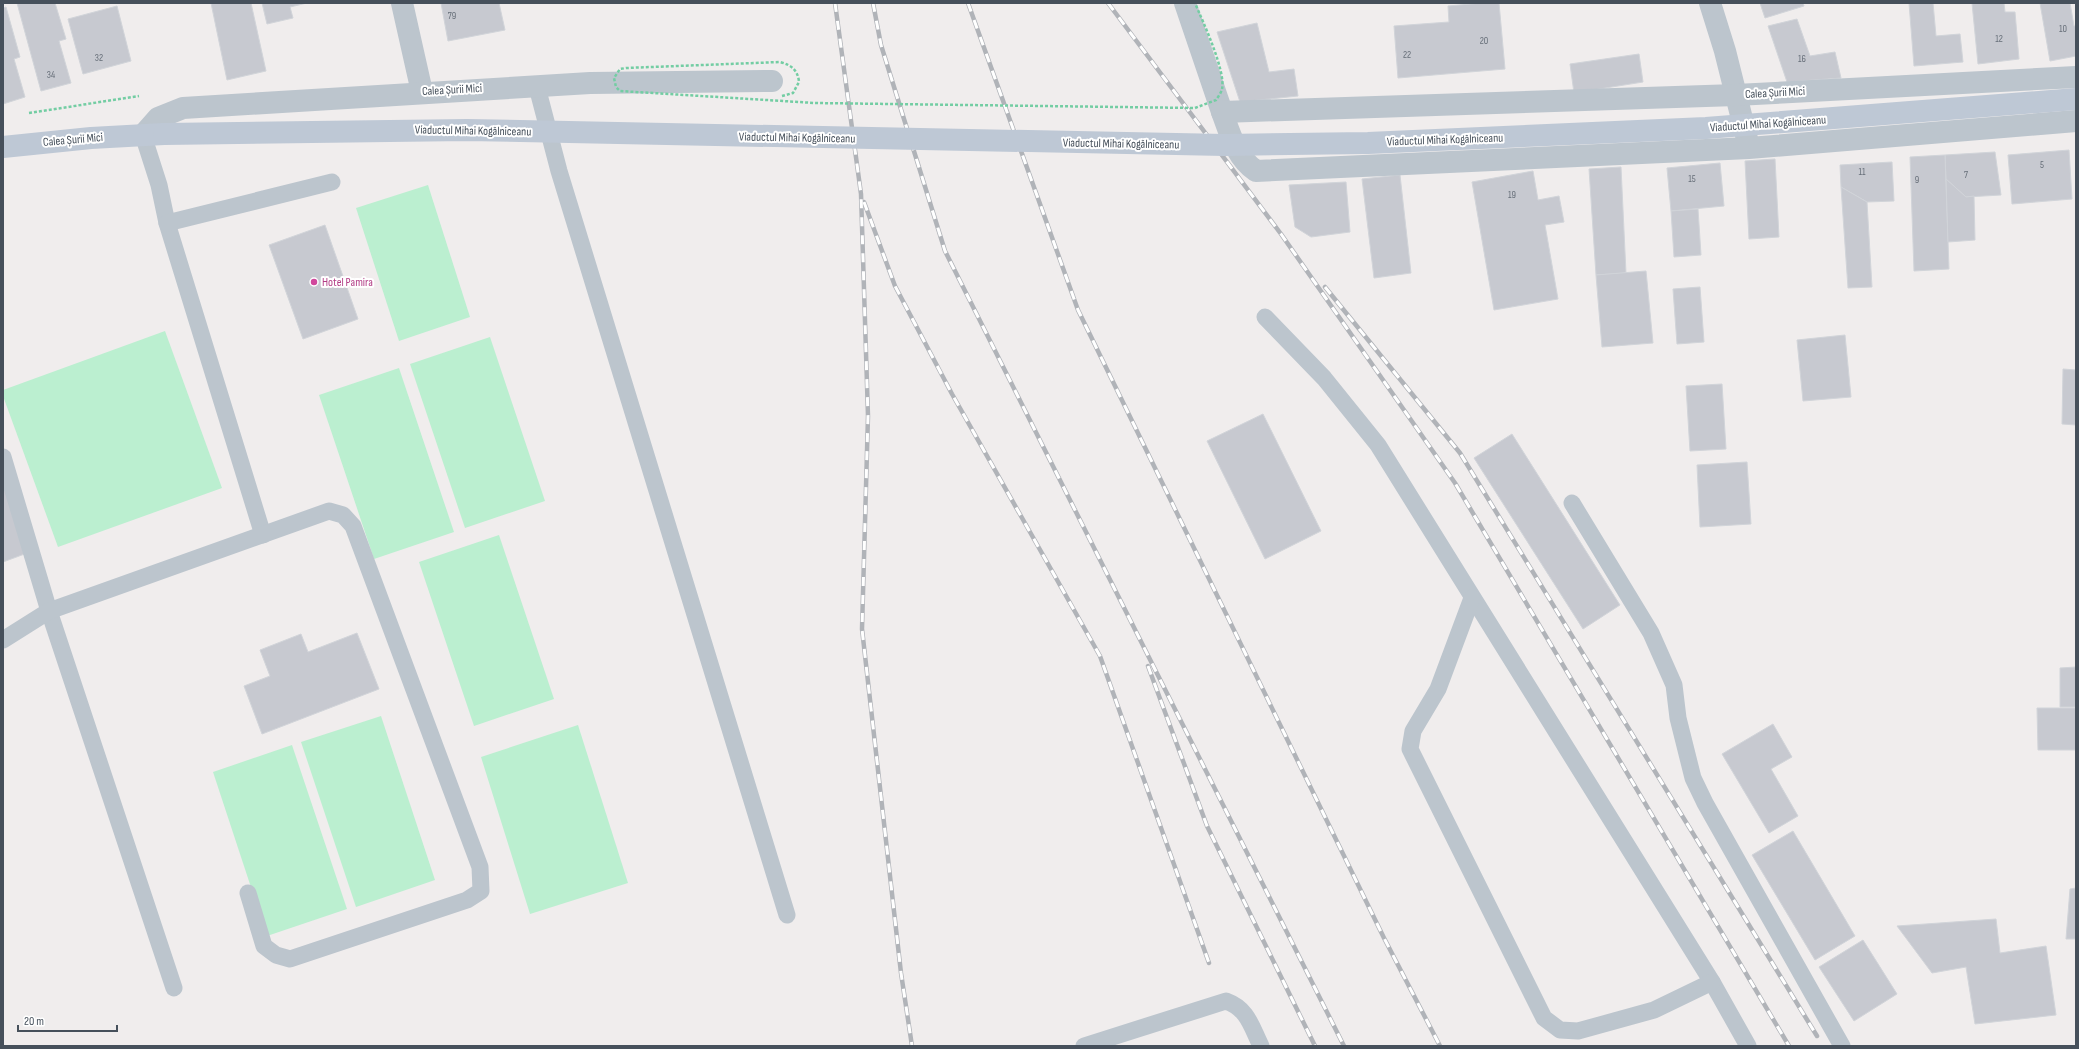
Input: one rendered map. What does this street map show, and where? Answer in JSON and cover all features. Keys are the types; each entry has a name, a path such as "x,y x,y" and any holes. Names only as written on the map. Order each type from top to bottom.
{"main road":[{"name":"Viaductul Mihai Kogălniceanu","path":"154,135 467,130 1210,145 1368,143 1706,128 2076,99"},
{"name":"Calea Șurii Mici","path":"3,147 154,135"}],"street":[{"path":"402,3 422,92"},
{"path":"1185,3 1222,112 1240,155 1245,163 1256,171 1749,148 2076,121"},
{"path":"1222,112 1736,95 1710,3"},
{"name":"Calea Șurii Mici","path":"1749,148 1736,95 2076,77"},
{"name":"Calea Șurii Mici","path":"154,135 158,118 183,108 422,92 590,83 777,88"}],"lane":[{"path":"537,87 559,171 787,915"},
{"path":"154,135 159,186 167,223 263,535"},
{"path":"167,223 332,182"},
{"path":"1265,317 1324,378 1378,445 1712,982 1748,1046"},
{"path":"3,456 49,611 174,988"},
{"path":"1572,504 1651,633 1674,685 1678,718 1693,778 1705,803 1842,1046"},
{"path":"3,640 49,611 330,511 343,515 353,526 480,868 481,891 467,900 290,959 276,955 264,946 248,893"},
{"path":"1472,598 1438,689 1413,731 1410,749 1544,1018 1560,1030 1578,1031 1654,1010 1712,982"},
{"path":"1084,1046 1226,1001 1237,1005 1246,1014 1261,1046"}],"path":[{"path":"777,88 793,93 799,82 797,72 787,64 780,62 626,68 620,69 614,78 616,87 620,91 815,103 1194,108 1216,100 1222,90 1219,67 1196,3"},
{"path":"26,114 141,95"}],"green space":[{"path":"428,185 470,317 399,341 356,208"},
{"path":"165,331 222,488 58,547 3,396 3,390"},
{"path":"490,337 545,501 465,528 410,364"},
{"path":"399,368 454,532 374,559 319,395"},
{"path":"499,535 554,699 474,726 419,562"},
{"path":"381,716 435,880 356,907 301,742"},
{"path":"578,725 628,883 530,914 481,757"},
{"path":"292,745 347,909 267,936 213,772"}],"building":[{"path":"17,3 55,3 66,39 59,41 71,83 41,91"},
{"path":"211,3 251,3 266,71 227,80"},
{"path":"262,3 307,3 290,7 293,18 267,24"},
{"path":"441,3 499,3 505,30 448,41"},
{"path":"1499,3 1505,69 1398,78 1394,26 1449,22 1448,6"},
{"path":"1760,3 1803,3 1804,6 1765,18"},
{"path":"1909,3 1933,3 1936,36 1960,34 1963,62 1914,66"},
{"path":"1972,3 2004,3 2005,12 2015,12 2019,59 1978,64"},
{"path":"2040,3 2070,3 2074,26 2076,26 2076,56 2050,61"},
{"path":"117,6 131,61 83,74 68,19"},
{"path":"6,7 20,57 14,59 25,97 3,104 3,8"},
{"path":"1797,19 1810,56 1835,52 1841,78 1787,82 1768,26"},
{"path":"1257,23 1269,72 1294,69 1298,96 1240,102 1217,32"},
{"path":"1639,54 1643,82 1574,93 1570,64"},
{"path":"2069,150 2072,199 2012,204 2008,155"},
{"path":"1995,152 2001,195 1966,197 1946,179 1945,155"},
{"path":"1945,155 1949,269 1914,271 1910,157"},
{"path":"1775,159 1779,237 1749,239 1745,161"},
{"path":"1892,162 1894,201 1867,202 1841,187 1840,165"},
{"path":"1720,163 1724,206 1671,211 1667,168"},
{"path":"1621,167 1626,273 1596,275 1589,169"},
{"path":"1533,171 1538,200 1559,196 1564,222 1545,225 1558,299 1494,310 1472,182"},
{"path":"1400,175 1411,273 1374,278 1362,179"},
{"path":"1946,179 1966,197 1974,196 1975,240 1948,242"},
{"path":"1346,182 1350,232 1311,237 1295,227 1289,185"},
{"path":"1841,187 1867,202 1872,287 1848,288"},
{"path":"1698,209 1701,255 1674,257 1671,211"},
{"name":"Hotel Pamira","path":"325,225 358,319 303,339 269,245"},
{"path":"1646,271 1653,343 1602,347 1596,275"},
{"path":"1700,287 1704,342 1677,344 1673,289"},
{"path":"1845,335 1851,397 1803,401 1797,340"},
{"path":"2063,369 2076,370 2076,425 2062,424"},
{"path":"1722,384 1726,449 1690,451 1686,386"},
{"path":"1263,414 1321,531 1265,559 1207,441"},
{"path":"1512,434 1620,605 1583,629 1474,458"},
{"path":"1747,462 1751,524 1700,527 1697,465"},
{"path":"3,477 30,552 3,562"},
{"path":"357,633 379,689 262,734 244,686 270,676 260,650 301,634 308,652"},
{"path":"2076,667 2076,707 2060,707 2060,668"},
{"path":"2037,708 2076,708 2076,750 2038,750"},
{"path":"1773,724 1792,757 1771,769 1798,816 1769,833 1722,754"},
{"path":"1793,831 1855,936 1815,960 1752,855"},
{"path":"2076,888 2076,939 2066,939 2070,889"},
{"path":"1996,919 2000,953 2046,946 2056,1015 1975,1024 1966,967 1932,973 1897,926"},
{"path":"1863,940 1897,994 1854,1021 1819,967"}],"railway":[{"path":"835,3 861,194 868,416 862,629 901,973 912,1046"},
{"path":"873,3 881,45 945,251 1344,1046"},
{"path":"968,3 1078,310 1384,938 1440,1046"},
{"path":"1108,3 1281,234 1455,483 1789,1046"},
{"path":"864,202 895,286 952,394 1100,656 1209,963"},
{"path":"1325,287 1460,453 1817,1036"},
{"path":"1148,666 1207,826 1315,1046"}],"place":[{"name":"Hotel Pamira","path":"314,282"}]}
